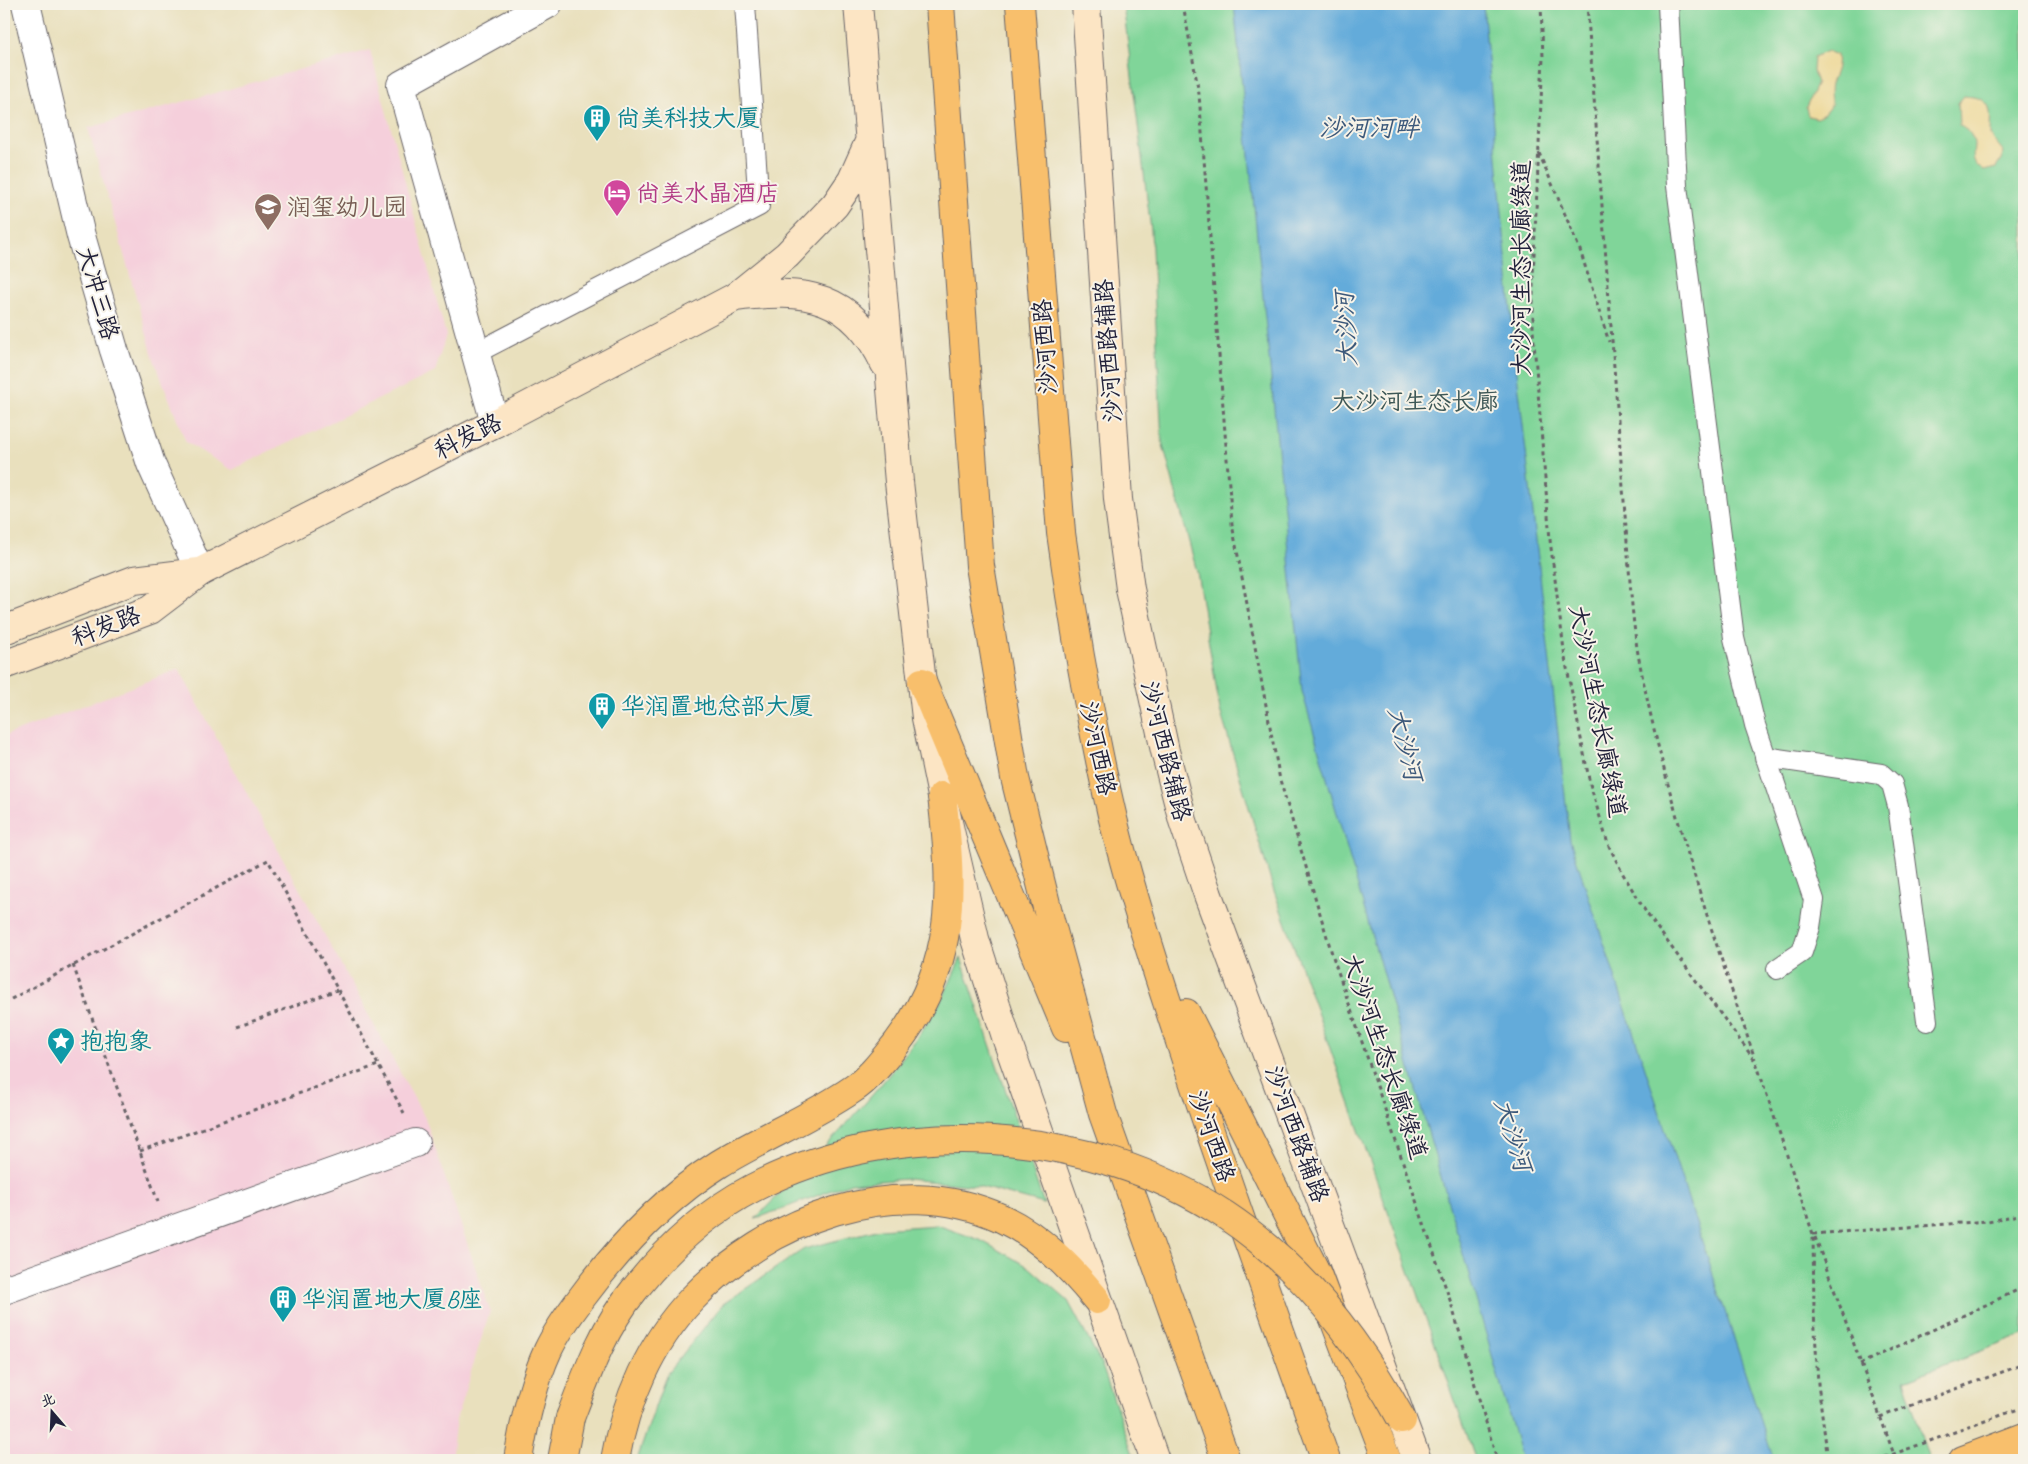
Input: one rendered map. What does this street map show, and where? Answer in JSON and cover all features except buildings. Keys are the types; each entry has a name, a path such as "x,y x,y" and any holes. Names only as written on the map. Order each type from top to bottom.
{"main road":[{"path":"858,4 899,482 926,718 942,796 978,948 1010,1049 1155,1460"},
{"path":"940,4 973,491 980,566 989,628 1015,778 1051,924 1103,1114"},
{"name":"沙河西路","path":"1020,4 1054,463 1069,596 1083,675 1110,803 1139,914 1215,1148 1326,1460"},
{"name":"沙河西路辅路","path":"1086,4 1118,499 1130,589 1146,672 1183,821 1205,885 1417,1460"},
{"path":"735,297 787,255 835,205 852,180 870,139"},
{"path":"735,297 767,293 793,294 835,305 853,317 866,331 889,373"},
{"name":"科发路","path":"4,665 150,610 200,572 495,423 735,297"},
{"name":"科发路","path":"4,630 134,580 200,572"},
{"path":"922,682 1103,1114 1226,1460"},
{"path":"518,1460 527,1409 549,1348 569,1315 616,1252 678,1193 718,1164 814,1113 855,1088 885,1058 908,1028 927,992 940,958 947,928 949,874 942,796"},
{"path":"1139,914 1191,1025 1317,1274 1387,1460"},
{"path":"562,1460 570,1418 584,1382 614,1318 634,1289 691,1230 718,1209 751,1189 818,1161 890,1145 930,1141 1018,1144 1074,1152 1116,1163 1154,1177 1197,1198 1227,1216 1258,1241 1292,1270 1323,1301 1368,1361 1402,1420"},
{"path":"615,1460 621,1424 636,1385 658,1343 690,1300 729,1264 776,1234 827,1213 875,1202 920,1198 961,1204 1008,1222 1033,1236 1068,1265 1097,1300"},
{"path":"1963,1460 2024,1437"}],"street":[{"name":"大冲三路","path":"26,4 81,236 117,360 151,464 200,572"},
{"path":"495,423 401,85 548,4"},
{"path":"4,1290 415,1143"}],"lane":[{"path":"476,353 759,206 745,4"},
{"path":"1668,4 1677,186 1734,638 1765,757 1814,900 1810,927 1802,952 1777,969"},
{"path":"1765,757 1881,774 1892,784 1898,806 1927,1022"}],"path":[{"name":"大沙河生态长廊绿道","path":"1183,4 1200,94 1232,524 1280,780 1333,957 1451,1303 1498,1460"},
{"name":"大沙河生态长廊绿道","path":"1541,4 1543,57 1533,330 1550,540 1565,658 1590,784 1608,844 1647,914 1756,1062 1814,1234 1814,1311 1817,1365 1828,1460"},
{"path":"1587,4 1630,582 1640,661 1651,719 1695,883 1756,1062"},
{"path":"1539,153 1580,250 1612,349"},
{"path":"4,1002 268,860 407,1120 415,1143"},
{"path":"73,965 168,1231"},
{"path":"237,1027 337,990"},
{"path":"140,1151 378,1065"},
{"path":"1896,1460 1814,1234 1988,1221 2024,1214"},
{"path":"1860,1364 2024,1287"},
{"path":"1880,1417 2024,1364"},
{"path":"1877,1460 2024,1407"}],"shaded area":[{"name":"润玺幼儿园","path":"370,50 446,335 435,372 232,470 186,442 154,360 88,128"},
{"path":"179,669 425,1118 490,1311 456,1419 451,1460 4,1460 4,736"}],"green space":[{"name":"大沙河生态长廊","path":"1123,4 2024,4 2024,1335 1904,1380 1929,1460 1476,1460 1272,885 1220,710 1197,572 1162,441 1151,230"},
{"path":"961,958 1044,1204 978,1186 907,1179 851,1183 755,1219 829,1143 898,1064 938,1006"},
{"path":"937,1225 980,1240 1029,1267 1068,1301 1101,1363 1135,1460 637,1460 666,1375 723,1304 804,1249 880,1229"}],"sand":[{"path":"1827,51 1837,55 1836,68 1830,89 1832,104 1824,114 1817,118 1808,116 1806,107 1817,83 1813,71 1814,57"},
{"path":"1964,96 1981,99 1989,107 1990,135 2004,152 1996,168 1984,171 1973,158 1974,145 1971,135 1959,125 1958,103"}],"water":[{"name":"沙河河畔","path":"1234,4 1483,4 1515,355 1570,840 1774,1460 1522,1460 1302,691"}],"place":[{"name":"尚美科技大厦","path":"597,142"},
{"name":"尚美水晶酒店","path":"617,217"},
{"name":"润玺幼儿园","path":"268,231"},
{"name":"华润置地总部大厦","path":"602,730"},
{"name":"抱抱象","path":"61,1065"},
{"name":"华润置地大厦B座","path":"283,1323"}],"water label":[{"name":"大沙河","path":"1346,329"},
{"name":"大沙河","path":"1405,744"},
{"name":"大沙河","path":"1513,1135"}]}
